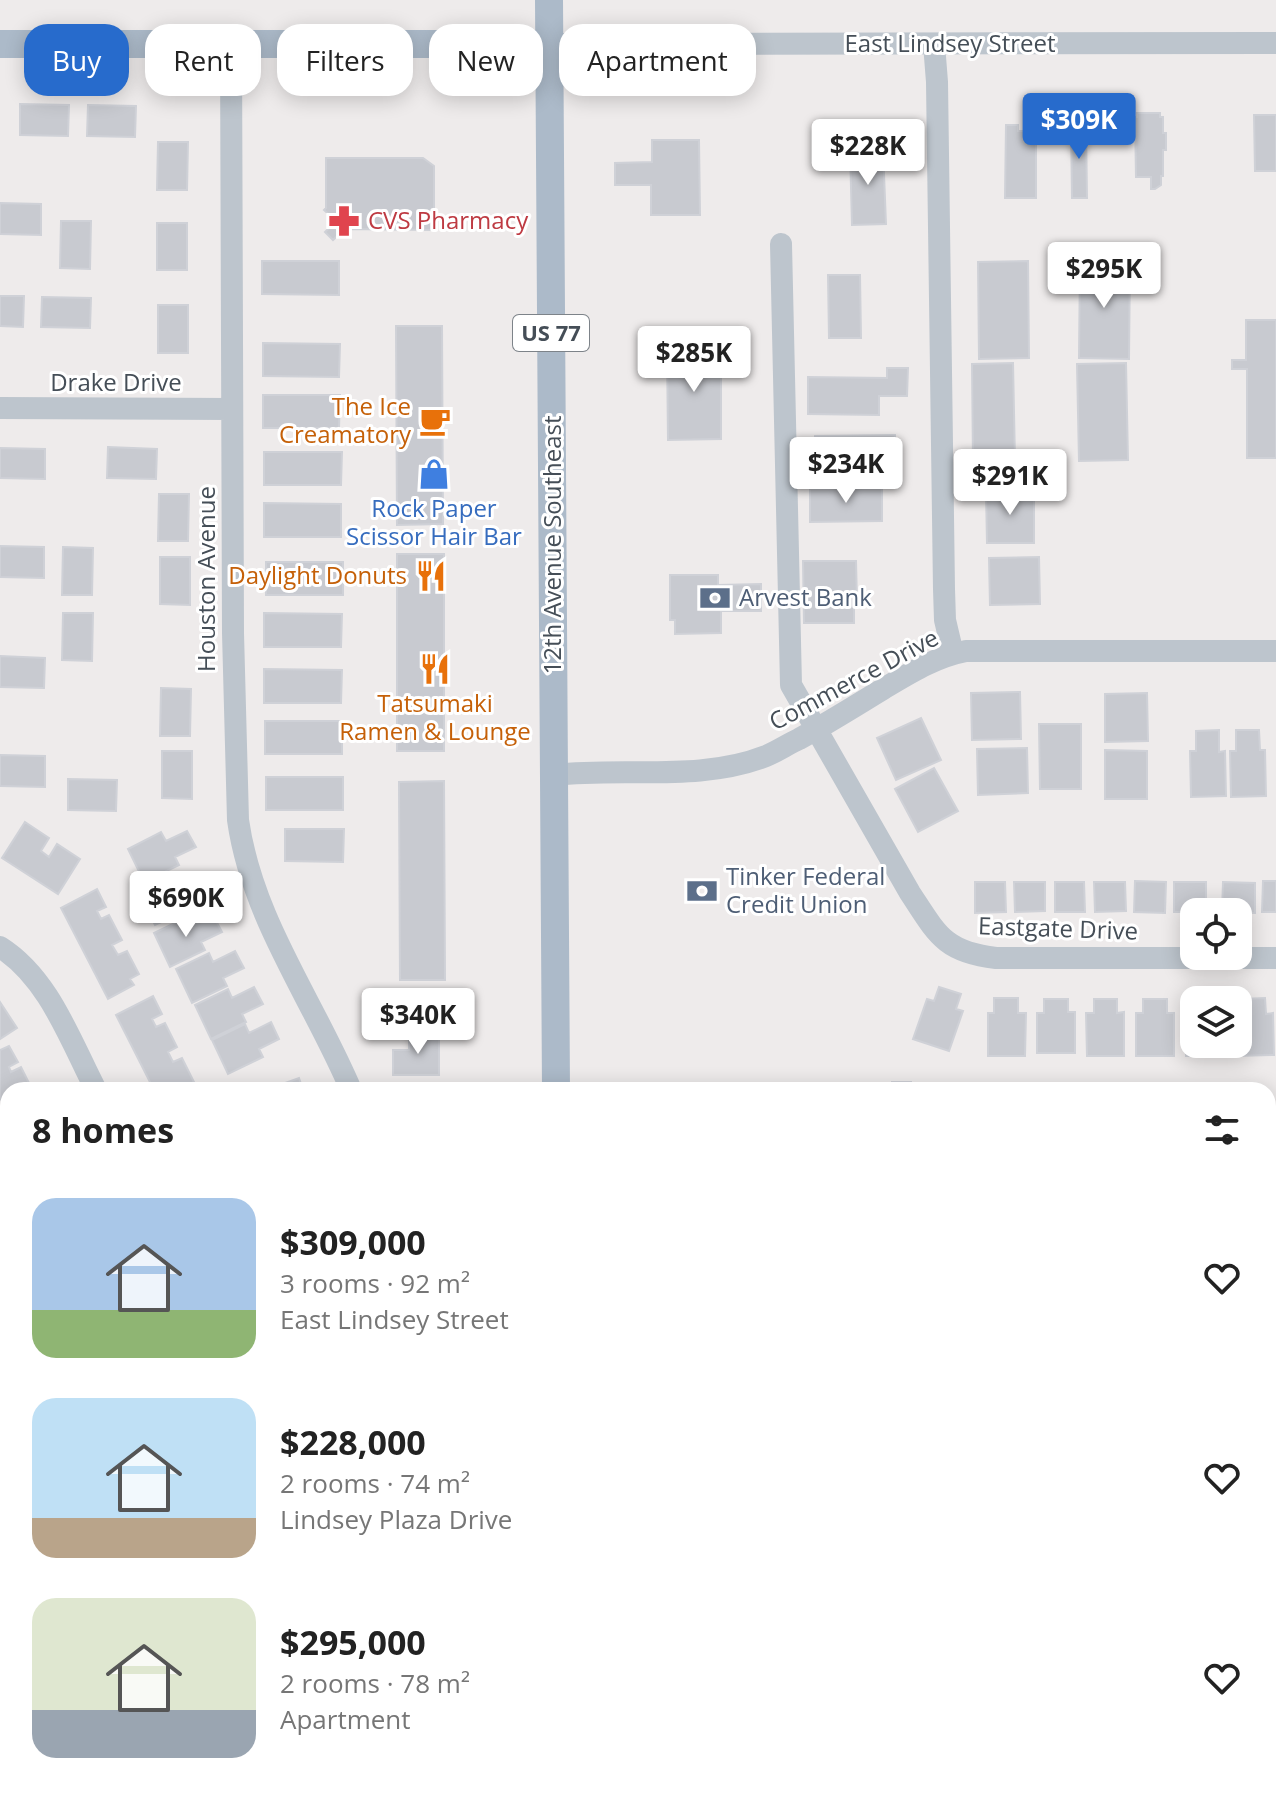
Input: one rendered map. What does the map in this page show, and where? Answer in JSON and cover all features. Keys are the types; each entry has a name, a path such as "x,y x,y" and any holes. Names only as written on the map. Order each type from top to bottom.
{"main road":[{"name":"12th Avenue Southeast","path":"549,0 556,1082"},
{"name":"East Lindsey Street","path":"0,44 145,44"},
{"name":"East Lindsey Street","path":"261,44 549,44"}],"street":[{"name":"East Lindsey Street","path":"549,44 1276,43"},
{"path":"934,44 944,589 945,620 953,654"},
{"name":"Houston Avenue","path":"231,96 236,787 242,845 266,919 348,1082"},
{"name":"Eastgate Drive","path":"781,244 791,685 929,922 954,948 996,958 1276,958"},
{"name":"Drake Drive","path":"0,408 232,409"},
{"name":"Commerce Drive","path":"555,775 588,771 729,768 770,754 940,657 966,651 1276,651"},
{"path":"0,947 22,964 41,988 92,1082"}],"building":[{"path":"20,104 69,105 68,136 20,135"},
{"path":"88,105 136,106 135,137 87,136"},
{"path":"1137,113 1160,113 1163,117 1166,150 1163,150 1161,185 1155,189 1151,189 1151,177 1136,177"},
{"path":"1254,115 1276,115 1276,171 1255,171"},
{"path":"1071,124 1086,124 1087,198 1072,198"},
{"path":"1006,125 1018,125 1018,131 1036,131 1036,198 1005,198"},
{"path":"652,140 699,140 700,215 651,215 651,185 615,185 615,163 652,162"},
{"path":"158,142 188,142 187,190 157,190"},
{"path":"883,149 886,224 852,225 850,150"},
{"name":"CVS Pharmacy","path":"326,158 423,158 434,166 434,230 345,229 333,240 325,232 336,221 324,210"},
{"path":"0,203 41,204 41,235 0,234"},
{"path":"61,221 91,221 90,269 60,268"},
{"path":"157,223 187,223 187,270 157,270"},
{"path":"262,261 339,261 339,295 262,294"},
{"path":"1028,261 1029,358 979,359 978,262"},
{"path":"1080,261 1130,262 1129,359 1079,358"},
{"path":"828,275 860,275 861,338 829,338"},
{"path":"0,296 24,296 23,327 0,326"},
{"path":"42,297 91,298 90,328 41,327"},
{"path":"158,305 188,305 188,353 158,353"},
{"path":"1246,320 1276,320 1276,458 1247,458 1247,369 1232,369 1232,360 1246,360"},
{"path":"396,326 442,326 443,524 397,525"},
{"path":"263,343 340,344 339,377 263,376"},
{"path":"721,348 721,439 668,440 667,349"},
{"path":"1013,363 1015,461 973,462 972,364"},
{"path":"1126,363 1128,460 1079,461 1077,364"},
{"path":"887,368 908,368 907,396 879,396 879,415 808,414 808,377 887,378"},
{"path":"263,395 340,395 339,428 263,428"},
{"path":"895,435 895,473 815,474 815,436"},
{"path":"108,447 157,449 156,479 107,478"},
{"path":"0,448 45,449 45,479 0,478"},
{"path":"264,452 342,452 341,485 264,485"},
{"path":"882,488 882,521 810,522 810,489"},
{"path":"986,492 1034,492 1034,543 987,543"},
{"path":"159,494 189,494 188,541 158,541"},
{"path":"264,503 341,504 341,537 264,537"},
{"path":"0,546 44,547 44,578 0,577"},
{"path":"63,547 93,548 92,595 62,595"},
{"path":"397,554 444,554 444,751 397,751"},
{"path":"160,557 190,557 190,605 160,604"},
{"path":"1039,557 1040,604 990,605 989,558"},
{"path":"803,561 856,561 854,623 804,623"},
{"path":"266,562 343,562 343,595 266,595"},
{"name":"Arvest Bank","path":"670,575 718,575 718,585 761,584 761,611 721,611 721,633 675,634 675,620 670,620"},
{"path":"63,613 93,613 92,661 62,660"},
{"path":"264,613 342,614 341,647 264,647"},
{"path":"0,656 45,658 44,688 0,687"},
{"path":"264,669 342,670 341,703 264,703"},
{"path":"161,688 191,689 190,736 160,736"},
{"path":"1020,692 1021,739 972,740 971,693"},
{"path":"1147,693 1148,741 1105,742 1105,694"},
{"path":"921,718 941,760 896,780 877,738"},
{"path":"265,721 342,721 342,754 265,754"},
{"path":"1039,724 1081,724 1081,789 1040,789"},
{"path":"1219,730 1219,752 1225,751 1226,796 1191,797 1190,751 1196,751 1196,731"},
{"path":"1236,730 1259,730 1260,750 1265,750 1266,796 1231,797 1230,751 1236,751"},
{"path":"1027,748 1028,793 978,795 977,749"},
{"path":"1105,750 1147,751 1147,799 1105,799"},
{"path":"162,751 192,751 192,799 162,798"},
{"path":"0,755 45,756 45,787 0,786"},
{"path":"934,768 958,811 918,832 895,789"},
{"path":"266,777 343,777 343,810 266,810"},
{"path":"68,779 117,780 116,811 68,810"},
{"path":"444,781 445,980 400,980 399,782"},
{"path":"25,822 49,838 41,851 49,857 57,844 80,859 58,894 2,858"},
{"path":"285,829 344,829 343,862 285,861"},
{"path":"187,831 196,847 175,857 179,865 144,882 128,849 161,832 166,841"},
{"path":"198,873 206,891 186,900 190,909 155,925 138,891 172,876 176,884"},
{"path":"1135,881 1166,882 1165,913 1134,912"},
{"path":"1263,881 1276,881 1276,912 1262,912"},
{"path":"975,882 1005,882 1006,912 975,913"},
{"path":"1014,882 1045,882 1045,911 1015,912"},
{"path":"1055,882 1084,882 1085,912 1055,912"},
{"path":"1094,882 1125,882 1126,911 1095,912"},
{"path":"1174,882 1206,882 1206,898 1180,898 1180,912 1174,912"},
{"path":"1223,882 1255,883 1255,913 1252,913 1252,898 1222,898"},
{"path":"97,889 106,907 97,911 101,919 109,915 122,940 112,945 118,955 127,951 139,974 130,979 134,985 108,999 61,908"},
{"path":"213,915 222,932 201,942 205,950 170,967 154,933 187,917 191,926"},
{"path":"235,951 244,968 223,978 227,986 192,1003 176,969 209,953 213,962"},
{"path":"254,987 263,1004 242,1014 246,1022 211,1039 195,1005 228,989 232,998"},
{"path":"939,987 961,994 956,1009 963,1011 949,1051 913,1039 927,999 934,1001"},
{"path":"153,996 162,1014 152,1019 156,1027 165,1023 177,1047 168,1052 173,1062 182,1058 194,1082 150,1082 116,1015"},
{"path":"994,998 1018,998 1018,1013 1026,1013 1025,1056 988,1056 988,1013 994,1013"},
{"path":"1265,998 1266,1014 1273,1013 1274,1055 1252,1056 1252,999"},
{"path":"1044,999 1068,999 1068,1012 1075,1012 1075,1053 1037,1053 1037,1013 1044,1013"},
{"path":"1094,999 1117,999 1117,1013 1124,1012 1124,1056 1087,1056 1086,1013 1094,1013"},
{"path":"1143,999 1167,999 1167,1013 1174,1013 1174,1056 1136,1056 1136,1013 1143,1013"},
{"path":"0,1002 17,1028 0,1039"},
{"path":"271,1022 279,1039 259,1049 263,1057 228,1074 212,1040 245,1024 249,1033"},
{"path":"409,1033 439,1033 439,1075 393,1075 393,1050 409,1050"},
{"path":"9,1046 18,1062 9,1067 11,1072 21,1067 28,1082 0,1082 0,1050"}],"place":[{"name":"CVS Pharmacy","path":"344,221"},
{"name":"The Ice Creamatory","path":"435,421"},
{"name":"Rock Paper Scissor Hair Bar","path":"434,474"},
{"name":"Daylight Donuts","path":"431,576"},
{"name":"Arvest Bank","path":"715,598"},
{"name":"Tatsumaki Ramen & Lounge","path":"435,669"},
{"name":"Tinker Federal Credit Union","path":"702,891"}]}
